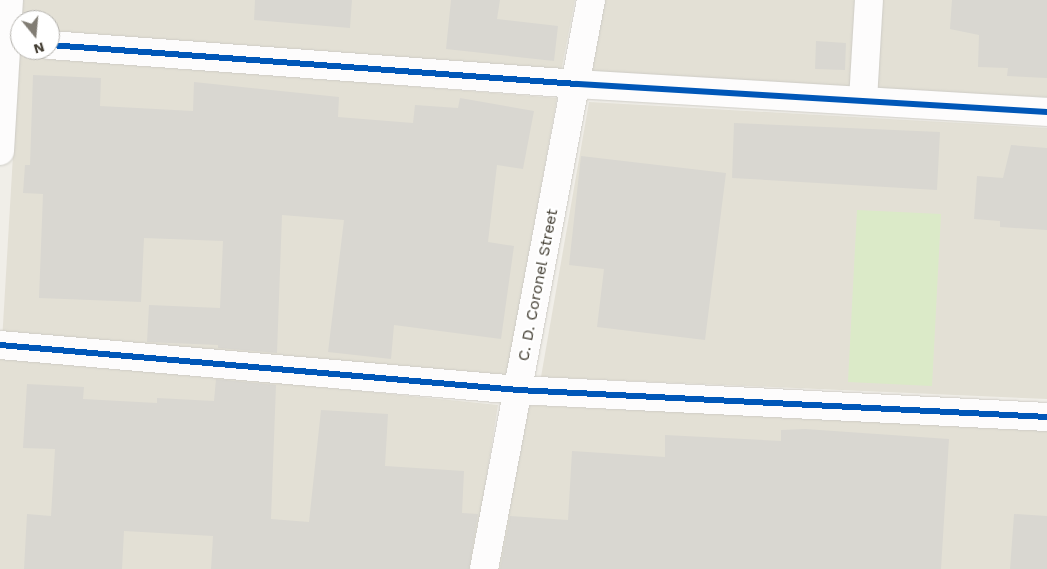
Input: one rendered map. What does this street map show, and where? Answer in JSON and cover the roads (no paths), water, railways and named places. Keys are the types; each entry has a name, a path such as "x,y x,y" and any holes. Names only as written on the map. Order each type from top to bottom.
{"street":[{"name":"C. D. Coronel Street","path":"484,569 577,84 591,0"},
{"path":"863,100 869,0"},
{"path":"60,46 577,84 1047,112"},
{"path":"0,151 12,60"},
{"path":"0,345 518,390 1047,417"}]}
